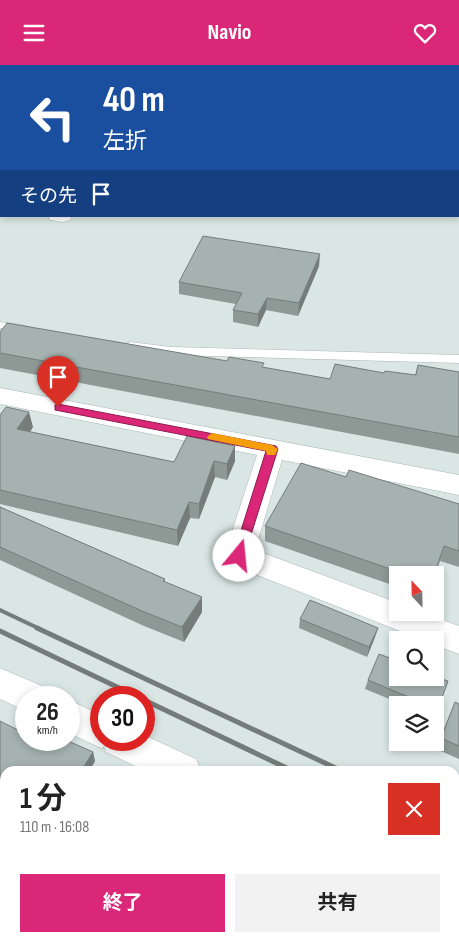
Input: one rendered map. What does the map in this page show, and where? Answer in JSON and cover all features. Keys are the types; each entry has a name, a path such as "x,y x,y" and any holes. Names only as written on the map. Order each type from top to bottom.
{"street":[{"path":"0,396 459,485"},
{"path":"272,449 239,556 459,640"},
{"path":"0,683 15,690"},
{"path":"141,751 173,766"}],"lane":[{"path":"0,325 34,330"},
{"path":"118,343 171,351 459,359"}],"building":[{"path":"203,236 320,254 299,303 267,298 258,314 233,310 242,293 179,282"},
{"path":"7,323 227,361 229,357 264,363 262,367 330,379 335,364 384,373 385,371 416,375 418,365 459,372 459,437 0,353 0,332"},
{"path":"6,407 29,412 17,429 174,462 187,436 235,446 227,464 214,461 199,504 189,502 177,530 0,490 0,415"},
{"path":"301,463 346,477 349,470 459,504 459,551 444,546 437,566 389,566 389,568 265,526"},
{"path":"0,507 202,597 182,627 142,611 0,547"},
{"path":"310,600 378,628 369,647 300,619"},
{"path":"379,654 389,658 389,686 444,686 444,680 448,681 443,696 406,696 368,680"},
{"path":"455,702 459,704 459,746 444,739 444,730"},
{"path":"0,721 15,728 15,751 80,751 80,746 93,752 84,766 0,766"}],"railway":[{"path":"0,610 40,629"},
{"path":"37,628 331,766"},
{"path":"0,631 115,686"},
{"path":"155,705 283,766"}],"slow traffic":[{"path":"212,437 272,449 271,453"}],"route":[{"path":"58,407 272,449 239,556"}]}
